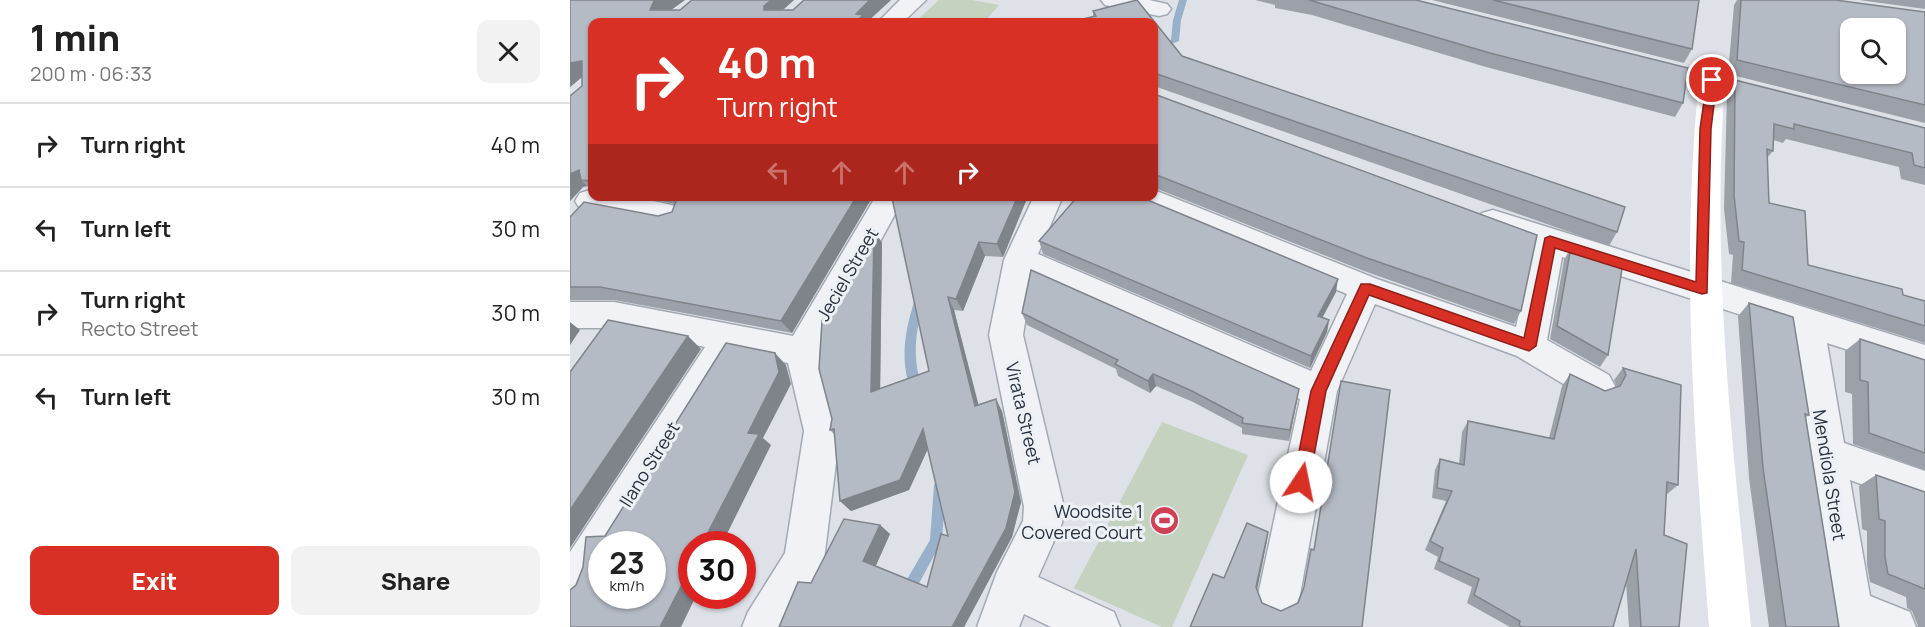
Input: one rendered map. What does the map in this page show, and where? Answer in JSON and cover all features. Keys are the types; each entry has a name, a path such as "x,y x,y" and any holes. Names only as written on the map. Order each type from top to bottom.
{"main road":[{"path":"1712,80 1706,129 1702,289 1730,627"}],"street":[{"path":"894,18 914,0"},
{"path":"1114,7 1160,9"},
{"path":"570,222 590,201"},
{"path":"601,201 671,216"},
{"name":"Jeciel Street","path":"802,352 888,201"},
{"name":"Virata Street","path":"998,627 1012,587 1042,523 1044,507 1006,334 1020,260 1047,201"},
{"path":"1151,201 1366,288 1529,346 1597,386"},
{"path":"1473,213 1550,241 1925,360"},
{"path":"1529,346 1550,241"},
{"path":"1020,260 1319,391"},
{"path":"1279,595 1319,391 1366,288"},
{"path":"570,315 614,315 802,352 822,431 804,560 763,627"},
{"path":"589,349 614,315"},
{"name":"Mendiola Street","path":"1807,323 1853,619"},
{"name":"Ilano Street","path":"570,589 728,339"},
{"path":"1827,454 1925,489"},
{"path":"1012,587 1099,627"},
{"path":"1853,619 1895,627"}],"green space":[{"path":"939,0 972,0 999,5 988,18 919,18"},
{"name":"Woodsite 1 Covered Court","path":"1162,422 1248,455 1172,627 1162,627 1074,588"}],"building":[{"path":"570,0 656,0 650,10 680,10 692,0 771,0 764,6 764,10 793,10 804,0 870,0 856,14 863,15 860,18 588,18 588,181 581,180 579,170 570,174 570,96 582,86 582,61 570,63"},
{"path":"1137,0 1151,18 1087,18 1096,16 1093,11"},
{"path":"1309,0 1416,0 1688,68 1683,103 1490,53"},
{"path":"1493,0 1699,0 1692,49"},
{"path":"1741,0 1835,0 1925,12 1925,105 1737,60"},
{"path":"1158,26 1182,56 1625,207 1617,232 1158,74"},
{"path":"1735,80 1925,128 1925,168 1914,165 1912,153 1794,124 1794,129 1774,124 1773,151 1767,149 1769,203 1805,211 1808,265 1902,289 1903,295 1925,301 1925,326 1742,270 1744,242 1739,241 1734,195"},
{"path":"1158,95 1537,235 1521,311 1367,258 1158,176"},
{"path":"676,201 854,201 781,321 600,287 570,287 570,217 584,202 658,216 672,212"},
{"path":"893,201 1016,201 997,244 979,242 956,299 948,297 975,406 996,399 1015,492 1006,528 952,627 779,627 798,582 811,583 844,519 880,525 863,561 927,587 941,534 948,536 923,429 900,480 840,501 834,429 830,430 832,419 819,369 822,321 874,230 871,392 929,371"},
{"path":"1074,201 1150,201 1338,279 1318,316 1329,320 1311,356 1039,241"},
{"path":"1571,247 1623,263 1608,355 1557,326"},
{"path":"1031,270 1299,389 1290,430 1242,423 1243,418 1192,391 1153,374 1148,381 1115,364 1118,360 1022,313"},
{"path":"1749,303 1793,317 1809,415 1805,414 1839,627 1786,627 1763,468"},
{"path":"608,320 688,336 570,510 570,372"},
{"path":"1860,339 1925,360 1925,453 1869,433 1868,382 1860,380"},
{"path":"726,343 775,353 779,372 748,433 759,434 709,531 678,531 678,592 660,627 570,627 570,590 576,585 583,567 586,537 588,537 588,609 666,609 666,531 608,531"},
{"path":"1623,368 1681,385 1678,485 1667,482 1664,535 1687,544 1679,627 1641,627 1636,549 1613,627 1522,627 1519,625 1520,621 1474,595 1479,579 1439,561 1443,548 1430,541 1452,491 1437,488 1440,459 1464,465 1468,421 1554,439 1570,374 1605,391 1620,386 1626,375"},
{"path":"1341,381 1390,390 1362,627 1190,627 1213,574 1224,578 1247,523 1268,532 1256,587 1262,603 1281,611 1298,603 1304,587 1311,549 1314,550"},
{"path":"1876,475 1925,492 1925,589 1888,574 1885,557 1885,521 1879,519"}],"waterway":[{"path":"1158,47 1175,41 1177,20 1183,0"},
{"path":"916,389 910,364 910,344 920,299"},
{"path":"906,593 936,541 940,485"}],"place":[{"name":"Woodsite 1 Covered Court","path":"1164,521"}],"route":[{"path":"1301,482 1319,391 1366,288 1529,346 1550,241 1702,289 1706,129 1712,80"}]}
